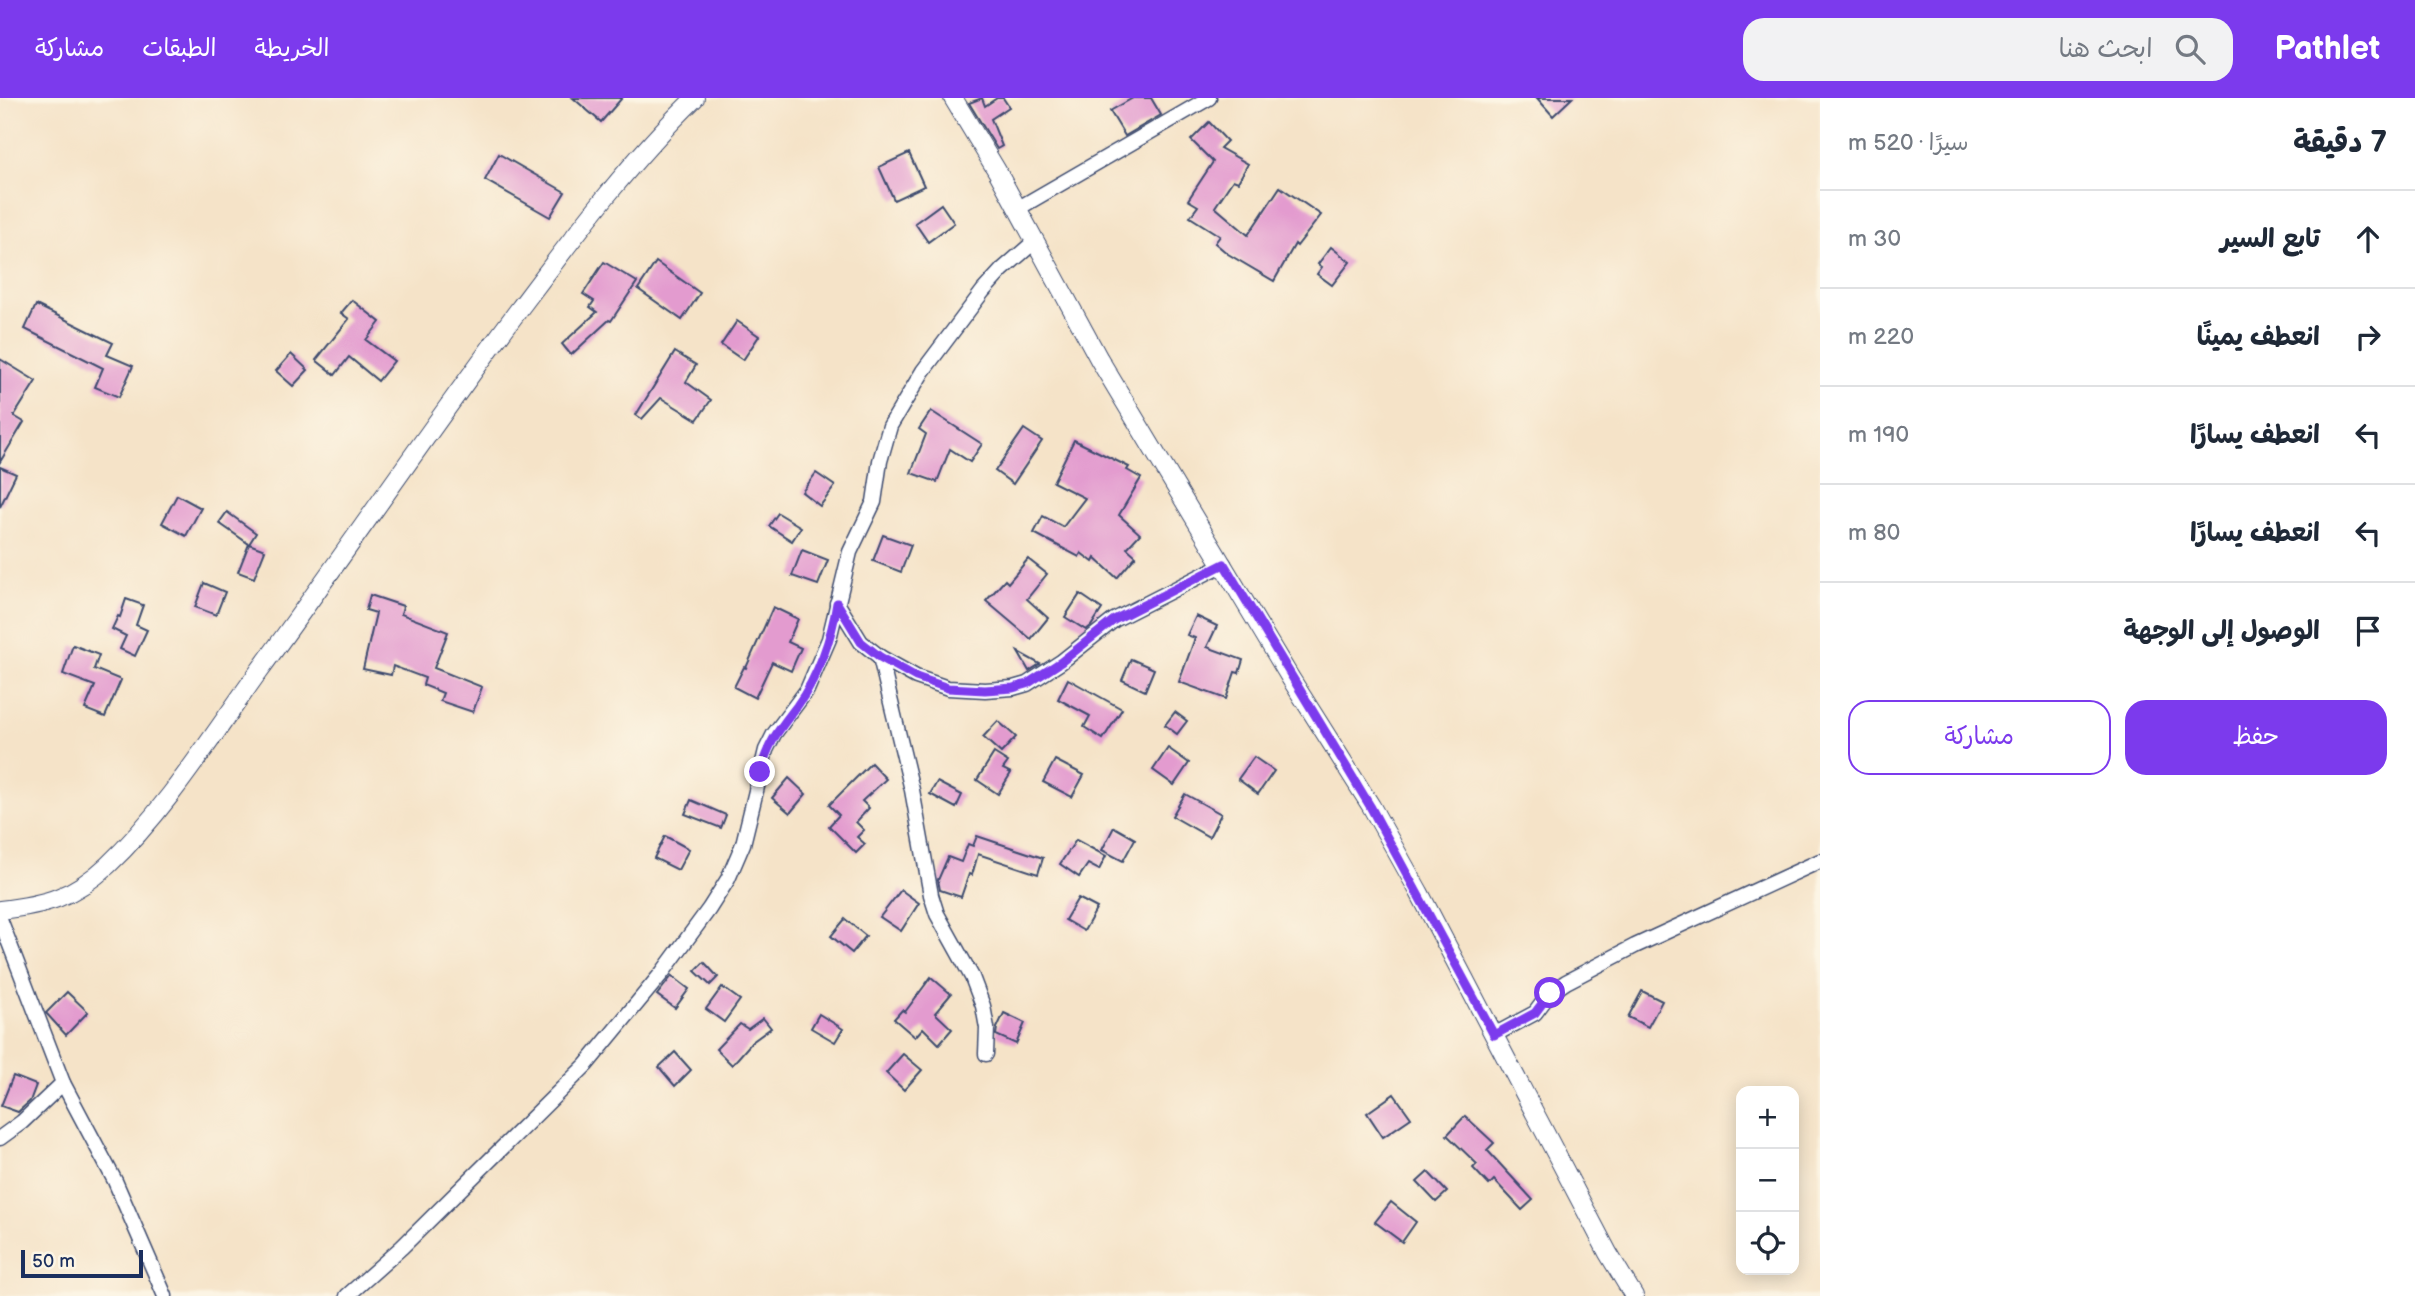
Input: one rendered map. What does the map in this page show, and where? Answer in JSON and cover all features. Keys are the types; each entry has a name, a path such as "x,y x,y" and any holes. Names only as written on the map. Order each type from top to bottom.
{"street":[{"path":"0,910 47,903 82,886 108,865 159,808 562,251 635,163 695,98"},
{"path":"953,98 997,171 1099,359 1370,806 1608,1253 1634,1296"},
{"path":"1017,209 1209,98"},
{"path":"347,1296 402,1247 586,1065 662,973 709,909 728,879 743,844 766,750 774,734 807,690 829,639 850,552 874,502 885,439 896,415 923,371 983,290 1034,242"},
{"path":"837,603 861,642 880,657 916,677 948,688 1013,688 1027,684 1061,662 1114,620 1224,564"},
{"path":"880,657 912,790 931,895 937,914 972,977 983,1006 986,1054"},
{"path":"1494,1035 1535,1013 1550,993 1566,982 1635,946 1820,861"},
{"path":"0,919 63,1083 115,1181 166,1296"},
{"path":"0,1139 63,1083"}],"building":[{"path":"573,98 622,98 601,122"},
{"path":"982,98 985,106 997,98 1003,98 1009,107 991,119 1002,146 997,149 969,103"},
{"path":"1133,98 1151,98 1161,115 1125,136 1110,111"},
{"path":"1537,98 1572,98 1553,116"},
{"path":"1209,122 1227,141 1220,148 1248,164 1238,182 1233,180 1215,207 1248,235 1280,187 1321,215 1297,246 1295,244 1274,281 1228,254 1215,243 1220,236 1190,217 1198,206 1188,200 1213,162 1191,140"},
{"path":"909,153 924,186 894,200 879,167"},
{"path":"499,154 565,192 550,217 485,180"},
{"path":"941,204 954,223 928,242 915,223"},
{"path":"1331,247 1350,262 1332,285 1317,274 1322,267 1318,264"},
{"path":"604,262 637,282 611,321 571,355 562,344 597,312 590,307 594,301 583,294"},
{"path":"656,262 700,293 682,320 638,289"},
{"path":"352,300 380,322 366,340 394,361 378,381 349,357 335,375 316,360 349,319 341,313"},
{"path":"36,305 113,343 107,355 133,366 119,397 95,387 103,368 25,329"},
{"path":"737,321 759,336 743,360 721,345"},
{"path":"675,352 696,365 686,382 711,400 697,420 661,398 642,419 636,415"},
{"path":"291,354 308,370 293,386 276,371"},
{"path":"0,359 36,381 14,416 24,422 0,462"},
{"path":"931,411 982,444 970,462 950,449 937,482 911,473 926,434 919,429"},
{"path":"1024,429 1042,441 1013,484 995,471"},
{"path":"1074,440 1129,467 1127,470 1141,478 1119,515 1140,534 1127,548 1136,556 1117,578 1095,558 1093,562 1081,553 1079,557 1034,533 1043,516 1063,527 1085,498 1053,482"},
{"path":"0,467 16,474 0,507"},
{"path":"816,473 835,486 820,506 802,492"},
{"path":"177,495 201,508 186,536 162,523"},
{"path":"227,512 256,533 249,544 219,523"},
{"path":"778,513 801,527 792,541 769,526"},
{"path":"883,535 911,545 901,572 873,561"},
{"path":"249,544 265,550 254,578 238,572"},
{"path":"802,550 828,560 818,585 792,576"},
{"path":"1028,559 1047,574 1027,599 1048,618 1031,639 986,601 1005,580 1008,583"},
{"path":"204,583 225,592 216,615 195,607"},
{"path":"1080,594 1102,609 1086,630 1065,617"},
{"path":"370,595 403,606 401,614 448,632 434,668 482,687 473,712 440,701 443,693 423,685 425,678 393,666 391,675 363,669 376,613 366,610"},
{"path":"126,599 143,605 136,625 147,630 135,656 120,649 126,636 112,629 118,616 120,617"},
{"path":"773,607 798,619 788,642 801,648 791,671 772,662 755,698 734,687 744,667 746,668"},
{"path":"1196,616 1217,626 1207,647 1243,660 1239,673 1235,672 1226,699 1179,682 1195,638 1187,635"},
{"path":"73,645 99,655 94,669 121,680 105,717 85,709 95,686 63,674"},
{"path":"1018,652 1040,664 1029,671"},
{"path":"1131,659 1154,669 1145,691 1122,680"},
{"path":"1068,679 1122,709 1103,739 1084,727 1090,716 1058,699"},
{"path":"1175,712 1187,721 1177,734 1165,725"},
{"path":"998,721 1016,737 1001,753 983,737"},
{"path":"1168,748 1189,763 1174,785 1153,770"},
{"path":"994,753 1008,762 1003,769 1011,773 998,794 977,780"},
{"path":"1254,757 1274,771 1258,794 1238,779"},
{"path":"1055,760 1084,775 1072,797 1043,782"},
{"path":"871,763 886,779 862,801 869,808 856,822 864,830 857,837 865,844 856,853 829,826 839,815 829,805"},
{"path":"789,778 806,794 790,813 772,798"},
{"path":"937,782 962,795 956,808 930,794"},
{"path":"1185,794 1221,814 1209,837 1172,816"},
{"path":"691,800 726,815 721,828 685,814"},
{"path":"1114,827 1135,839 1123,861 1102,850"},
{"path":"665,836 689,849 678,870 654,858"},
{"path":"977,836 1043,858 1038,874 978,854 972,875 969,874 961,897 940,890 938,880 948,857 961,862 968,844 973,846"},
{"path":"1076,840 1106,856 1099,870 1088,864 1079,877 1060,864"},
{"path":"901,890 919,903 901,931 880,917"},
{"path":"1078,898 1097,908 1084,931 1065,920"},
{"path":"845,919 866,936 852,953 831,936"},
{"path":"704,962 718,977 710,985 695,971"},
{"path":"672,976 689,989 675,1008 657,995"},
{"path":"931,977 951,994 935,1013 952,1029 939,1044 923,1028 915,1037 894,1019 902,1010 905,1012"},
{"path":"722,987 740,1000 724,1022 706,1009"},
{"path":"1642,991 1662,1001 1648,1027 1628,1017"},
{"path":"67,992 88,1012 66,1035 46,1013"},
{"path":"1004,1013 1025,1023 1016,1044 996,1035"},
{"path":"819,1014 843,1029 835,1042 811,1028"},
{"path":"763,1018 771,1028 752,1042 732,1065 716,1049 740,1024 748,1029"},
{"path":"675,1052 691,1070 675,1086 659,1067"},
{"path":"903,1054 922,1070 904,1090 886,1073"},
{"path":"13,1076 36,1085 30,1101 18,1112 1,1106"},
{"path":"1394,1094 1411,1118 1383,1137 1367,1113"},
{"path":"1465,1116 1494,1143 1487,1150 1533,1200 1522,1210 1494,1180 1489,1185 1473,1168 1477,1164 1447,1135"},
{"path":"1428,1172 1447,1192 1436,1202 1417,1182"},
{"path":"1391,1202 1416,1222 1402,1242 1375,1222"}],"route":[{"path":"760,772 774,734 807,690 829,639 837,603 861,642 880,657 916,677 948,688 1013,688 1027,684 1061,662 1114,620 1224,564 1370,806 1419,892 1494,1035 1535,1013 1550,993"}]}
